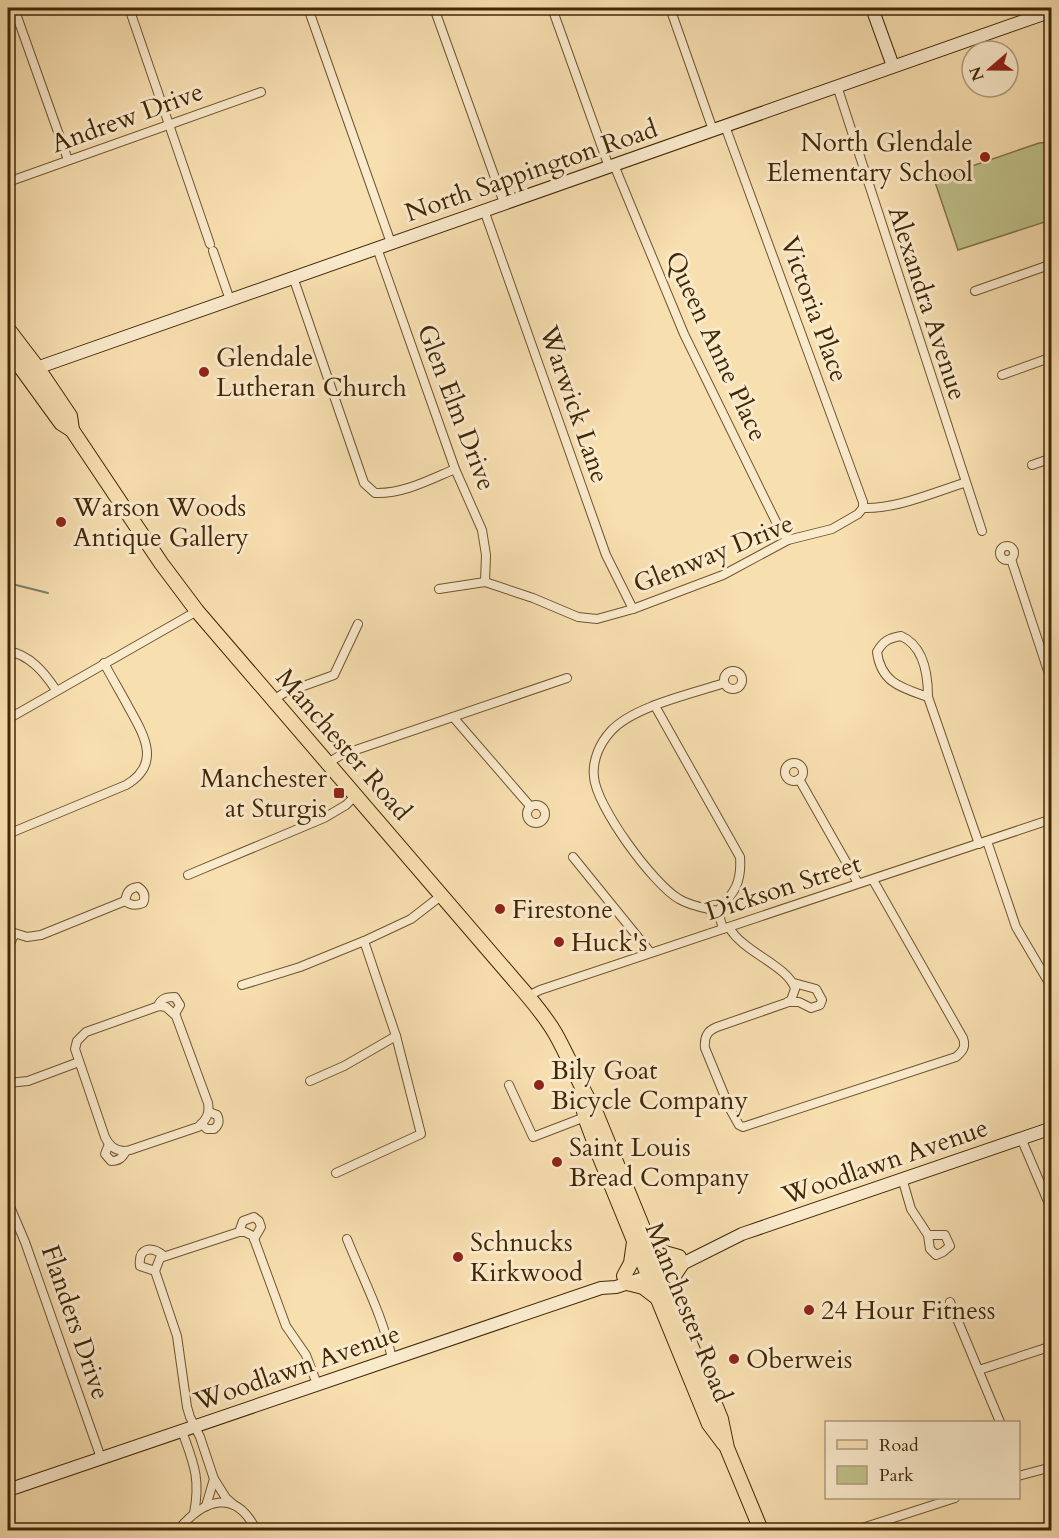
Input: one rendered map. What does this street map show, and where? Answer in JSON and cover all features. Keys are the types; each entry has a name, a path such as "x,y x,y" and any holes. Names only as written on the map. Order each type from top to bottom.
{"main road":[{"name":"Manchester Road","path":"8,329 61,423 72,430 160,563 197,611 528,996 556,1035 580,1088 596,1113 649,1244 653,1270"},
{"name":"Manchester Road","path":"8,350 31,370"},
{"name":"Manchester Road","path":"580,1088 585,1117 634,1240 653,1270 721,1419 727,1448 761,1530"},
{"path":"634,1240 631,1263 625,1279 664,1297 680,1261 649,1244"}],"street":[{"path":"14,8 68,160"},
{"path":"129,8 230,300"},
{"path":"308,8 392,243"},
{"path":"434,8 504,203"},
{"name":"Queen Anne Place","path":"552,8 611,166 684,334 780,530 788,540"},
{"name":"Victoria Place","path":"670,8 719,128 863,502 863,508"},
{"path":"872,8 893,66"},
{"name":"North Sappington Road","path":"31,370 1046,11"},
{"name":"Alexandra Avenue","path":"837,86 964,483 982,531"},
{"name":"Andrew Drive","path":"8,182 261,92"},
{"name":"Warwick Lane","path":"484,210 606,555 633,609"},
{"name":"Glen Elm Drive","path":"377,248 455,469 482,530 486,555 485,582"},
{"path":"975,291 1052,264"},
{"path":"293,278 364,483 375,493 389,493 404,490 455,469"},
{"path":"1002,375 1052,357"},
{"path":"1032,465 1052,458"},
{"name":"Glenway Drive","path":"439,590 485,582 586,619 597,619 633,609 723,575 788,540 832,529 858,514 863,508 898,503 964,483"},
{"path":"1011,560 1052,683"},
{"path":"8,719 197,611"},
{"path":"273,700 284,693 334,675 358,624"},
{"path":"928,697 906,689 891,681 884,674 878,663 877,652 882,643 901,636 910,640 919,649 928,680 928,697 983,843 1016,927 1052,988"},
{"path":"8,651 31,660 48,677 56,690"},
{"path":"8,834 126,785 141,773 147,753 145,738 104,663"},
{"path":"328,763 341,755 567,678"},
{"path":"724,683 625,718 611,730 600,746 595,761 594,777 598,796 650,875 680,900 718,911 726,928 735,938 794,983 816,990 822,1000 820,1005 811,1008 799,1002 788,1002 717,1027 707,1033 704,1040 705,1048 739,1125 751,1125 956,1057 962,1052 965,1044 963,1038 873,880"},
{"path":"655,706 740,857 741,873 737,886 718,911"},
{"path":"453,717 530,806"},
{"path":"799,779 858,883"},
{"path":"188,875 324,818 346,805 356,795"},
{"name":"Dickson Street","path":"528,996 650,952 1052,819"},
{"path":"573,858 650,952"},
{"path":"242,985 300,967 364,941 411,919 442,895"},
{"path":"8,948 11,933 27,937 41,935 125,901"},
{"path":"336,1173 421,1134 396,1036 364,941"},
{"path":"788,1002 794,994 794,983"},
{"path":"162,1007 164,999 175,997 180,1005 175,1014"},
{"path":"162,1007 175,1014 208,1103 205,1118 126,1151 118,1151 109,1144 75,1049 81,1035 92,1029 162,1007"},
{"path":"310,1081 344,1066 396,1036"},
{"path":"8,1083 28,1081 79,1062"},
{"path":"509,1085 533,1137 585,1117"},
{"name":"Woodlawn Avenue","path":"8,1490 601,1288 616,1287 625,1279 701,1253 742,1234 1052,1128"},
{"path":"1021,1138 1052,1211"},
{"path":"902,1178 911,1209 928,1234"},
{"name":"Flanders Drive","path":"8,1202 25,1242 101,1458"},
{"path":"238,1232 243,1221 254,1217 259,1221 261,1227 254,1239"},
{"path":"1052,1226 1049,1233 1052,1240"},
{"path":"256,1530 250,1518 226,1498 214,1479 187,1407 177,1336 154,1271 158,1261 164,1256 238,1232 245,1232 254,1239 286,1326 306,1355 317,1384"},
{"path":"347,1239 381,1317 392,1359"},
{"path":"154,1271 141,1266 139,1258 142,1253 154,1249 164,1256"},
{"path":"950,1302 1000,1421"},
{"path":"979,1370 1052,1346"},
{"path":"182,1431 196,1472 198,1486 194,1513"},
{"path":"1020,1474 1051,1468"},
{"path":"206,1506 214,1479"},
{"path":"856,1530 949,1499"},
{"path":"178,1530 194,1513 206,1506 234,1505"}],"green space":[{"path":"1051,142 1051,220 958,250 934,179 1039,143"}],"waterway":[{"path":"8,583 48,593"}],"place":[{"name":"North Glendale Elementary School","path":"985,157"},
{"name":"Glendale Lutheran Church","path":"204,372"},
{"name":"Warson Woods Antique Gallery","path":"61,522"},
{"name":"Manchester at Sturgis","path":"339,793"},
{"name":"Firestone","path":"500,909"},
{"name":"Huck's","path":"559,942"},
{"name":"Bily Goat Bicycle Company","path":"539,1085"},
{"name":"Saint Louis Bread Company","path":"557,1162"},
{"name":"Schnucks Kirkwood","path":"458,1257"},
{"name":"24 Hour Fitness","path":"809,1310"},
{"name":"Oberweis","path":"734,1359"}]}
